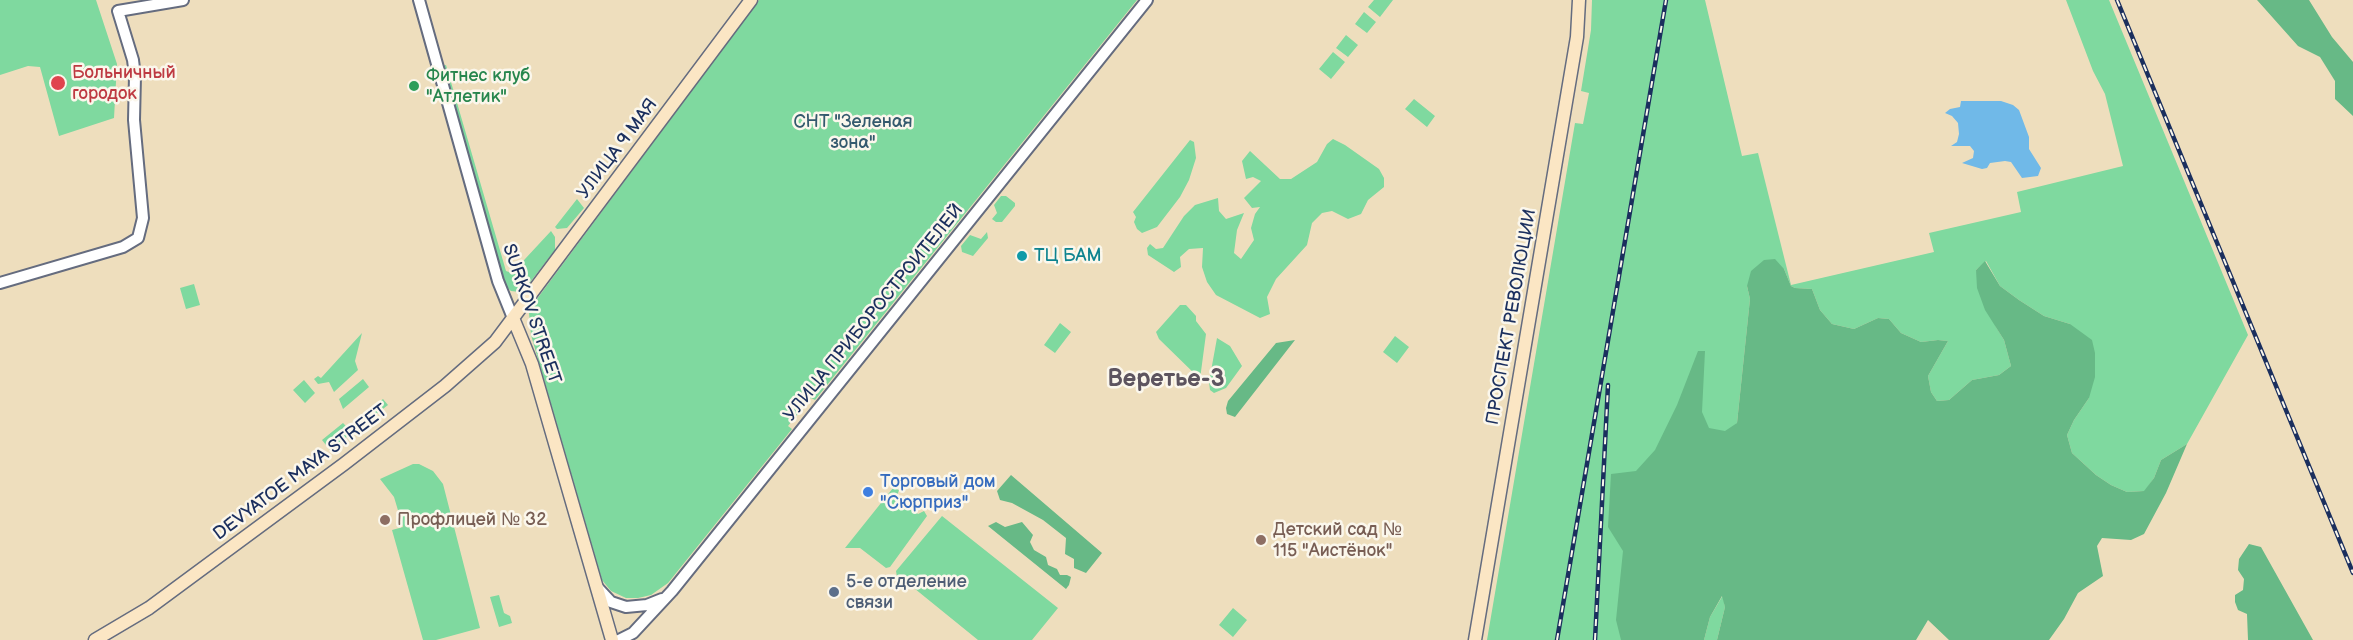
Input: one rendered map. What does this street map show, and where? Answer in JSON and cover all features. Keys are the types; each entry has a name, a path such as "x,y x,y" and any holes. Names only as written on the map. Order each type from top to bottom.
{"main road":[{"name":"УЛИЦА 9 МАЯ","path":"513,318 751,0"},
{"name":"ПРОСПЕКТ РЕВОЛЮЦИИ","path":"1475,640 1577,37 1579,0"},
{"name":"SURKOV STREET","path":"513,318 532,364 612,640"},
{"name":"DEVYATOE MAYA STREET","path":"95,640 113,636 404,418 495,342 513,318"}],"street":[{"path":"0,283 123,247 138,238 143,218 134,120 135,76 133,60 118,11 183,0"},
{"name":"SURKOV STREET","path":"419,0 498,281 513,318"},
{"name":"УЛИЦА ПРИБОРОСТРОИТЕЛЕЙ","path":"619,640 633,633 672,591 1147,0"},
{"path":"596,583 605,597 617,605 626,607 656,603 672,591"}],"green space":[{"name":"Больничный городок","path":"0,0 96,0 117,64 114,118 59,136 40,67 28,66 0,75"},
{"name":"СНТ \"Зеленая зона\"","path":"759,0 1137,0 815,400 811,398 788,426 792,429 668,583 651,595 626,598 611,591 602,580 531,335 529,313 531,307"},
{"path":"1374,0 1393,0 1380,17 1368,7"},
{"path":"1592,0 1705,0 1742,156 1758,153 1791,285 1934,252 1929,233 2021,212 2017,192 2123,166 2105,94 2093,71 2066,0 2109,0 2248,335 2187,444 2161,460 2154,478 2145,491 2127,492 2096,475 2072,453 2067,435 2089,398 2070,324 2044,316 2000,286 1986,261 1976,270 1996,327 2004,340 2011,366 1999,375 1972,380 1949,400 1937,401 1931,392 1928,376 1948,341 1921,342 1901,333 1889,319 1878,318 1854,329 1832,324 1820,310 1812,289 1791,286 1784,269 1747,286 1750,299 1737,423 1656,640 1487,640 1575,123 1583,124 1589,93 1581,91 1591,30"},
{"path":"2257,0 2309,0 2332,37 2353,62 2353,116 2335,99 2335,81 2320,57 2298,46"},
{"path":"1364,12 1376,22 1367,33 1355,24"},
{"path":"1346,35 1358,45 1348,57 1336,48"},
{"path":"1333,52 1345,62 1331,79 1319,69"},
{"path":"446,65 506,271 512,273 551,231 555,237 555,250 520,292 511,291 503,284 442,66"},
{"path":"1414,99 1435,116 1427,127 1405,109"},
{"path":"1333,139 1379,169 1384,178 1384,187 1368,200 1361,214 1348,219 1332,211 1322,213 1312,223 1307,245 1276,279 1267,297 1270,314 1260,318 1216,295 1207,282 1202,267 1203,248 1189,249 1180,257 1181,267 1174,272 1148,255 1147,248 1150,244 1156,249 1163,248 1184,216 1195,205 1218,198 1219,211 1226,219 1244,213 1237,230 1234,253 1241,259 1254,240 1251,228 1255,214 1260,207 1252,208 1244,198 1261,181 1253,177 1246,179 1242,161 1250,151 1280,179 1291,179 1317,162 1327,144"},
{"path":"1190,140 1194,142 1196,158 1189,180 1180,197 1157,227 1142,233 1134,222 1136,217 1133,212"},
{"path":"1001,196 1006,196 1015,203 1015,206 1002,222 996,222 992,219 997,213 994,205"},
{"path":"577,199 584,208 567,228 557,229 555,227"},
{"path":"987,232 988,238 973,256 962,252 961,246 970,235 981,239"},
{"path":"1775,259 1784,269 1791,286 1812,289 1820,310 1832,324 1854,329 1878,318 1889,319 1901,333 1921,342 1948,341 1928,376 1931,392 1937,401 1949,400 1972,380 1999,375 2011,366 2004,340 1985,310 1977,288 1976,270 1985,261 2000,286 2044,316 2070,324 2092,340 2095,353 2095,377 2089,398 2067,435 2072,453 2096,475 2127,492 2144,491 2154,478 2161,460 2187,444 2166,493 2144,534 2131,540 2102,538 2097,546 2103,576 2078,593 2049,640 1949,640 1928,620 1916,640 1717,640 1725,607 1722,596 1710,617 1704,640 1621,640 1616,620 1623,551 1608,527 1611,474 1636,471 1655,450 1677,405 1698,351 1705,351 1702,412 1709,428 1725,431 1737,423 1750,299 1747,286 1751,271 1764,260"},
{"path":"194,284 200,305 186,309 180,288"},
{"path":"1180,305 1186,305 1196,316 1196,321 1206,334 1200,379 1159,339 1156,332"},
{"path":"1060,323 1071,332 1055,353 1044,345"},
{"path":"362,333 355,361 358,370 334,392 329,382 318,384 314,379 318,376 321,378"},
{"path":"1395,336 1409,347 1397,363 1383,352"},
{"path":"1217,338 1230,346 1242,366 1226,388 1214,393 1210,390 1209,382"},
{"path":"1295,340 1235,417 1227,414 1228,401 1276,343"},
{"path":"363,379 369,387 343,409 339,399"},
{"path":"304,380 315,393 305,403 293,390"},
{"path":"383,399 388,405 330,450 322,440 343,423 348,428"},
{"path":"413,464 419,464 433,471 443,484 480,628 436,640 423,640 392,530 403,527 394,497 380,479"},
{"path":"1011,475 1102,553 1086,573 1074,568 1074,559 1065,554 1066,538 1043,520 1012,503 1000,500 997,491"},
{"path":"893,488 899,490 897,496 918,514 924,511 927,516 890,567 886,568 860,548 845,548"},
{"path":"942,516 1058,608 1032,640 978,640 904,580 897,577 896,571"},
{"path":"996,522 1005,527 1022,522 1033,535 1030,542 1034,550 1046,557 1048,565 1057,569 1060,575 1071,577 1066,589 988,526"},
{"path":"2249,544 2261,547 2313,640 2248,640 2247,614 2238,610 2235,595 2243,590 2244,579 2238,570 2239,559"},
{"path":"499,595 504,613 510,616 512,623 499,627 490,597"},
{"path":"1723,595 1725,607 1717,640 1704,640 1710,617"},
{"path":"1233,608 1247,620 1233,637 1219,625"}],"water":[{"path":"1961,101 2001,101 2019,110 2029,137 2029,149 2041,168 2038,176 2022,178 2011,162 1990,163 1987,168 1982,169 1962,163 1973,158 1974,151 1970,146 1951,146 1957,142 1958,123 1952,116 1945,113 1950,109 1960,107"}],"railway":[{"path":"1557,640 1666,0"},
{"path":"2117,0 2353,573"},
{"path":"1595,640 1608,385"}],"place":[{"name":"Больничный городок","path":"58,83"},
{"name":"Фитнес клуб \"Атлетик\"","path":"414,86"},
{"name":"ТЦ БАМ","path":"1022,256"},
{"name":"Торговый дом \"Сюрприз\"","path":"868,492"},
{"name":"Профлицей № 32","path":"385,520"},
{"name":"Детский сад № 115 \"Аистёнок\"","path":"1261,540"},
{"name":"5-е отделение связи","path":"834,592"}],"district":[{"name":"Веретье-3","path":"1166,380"}]}
